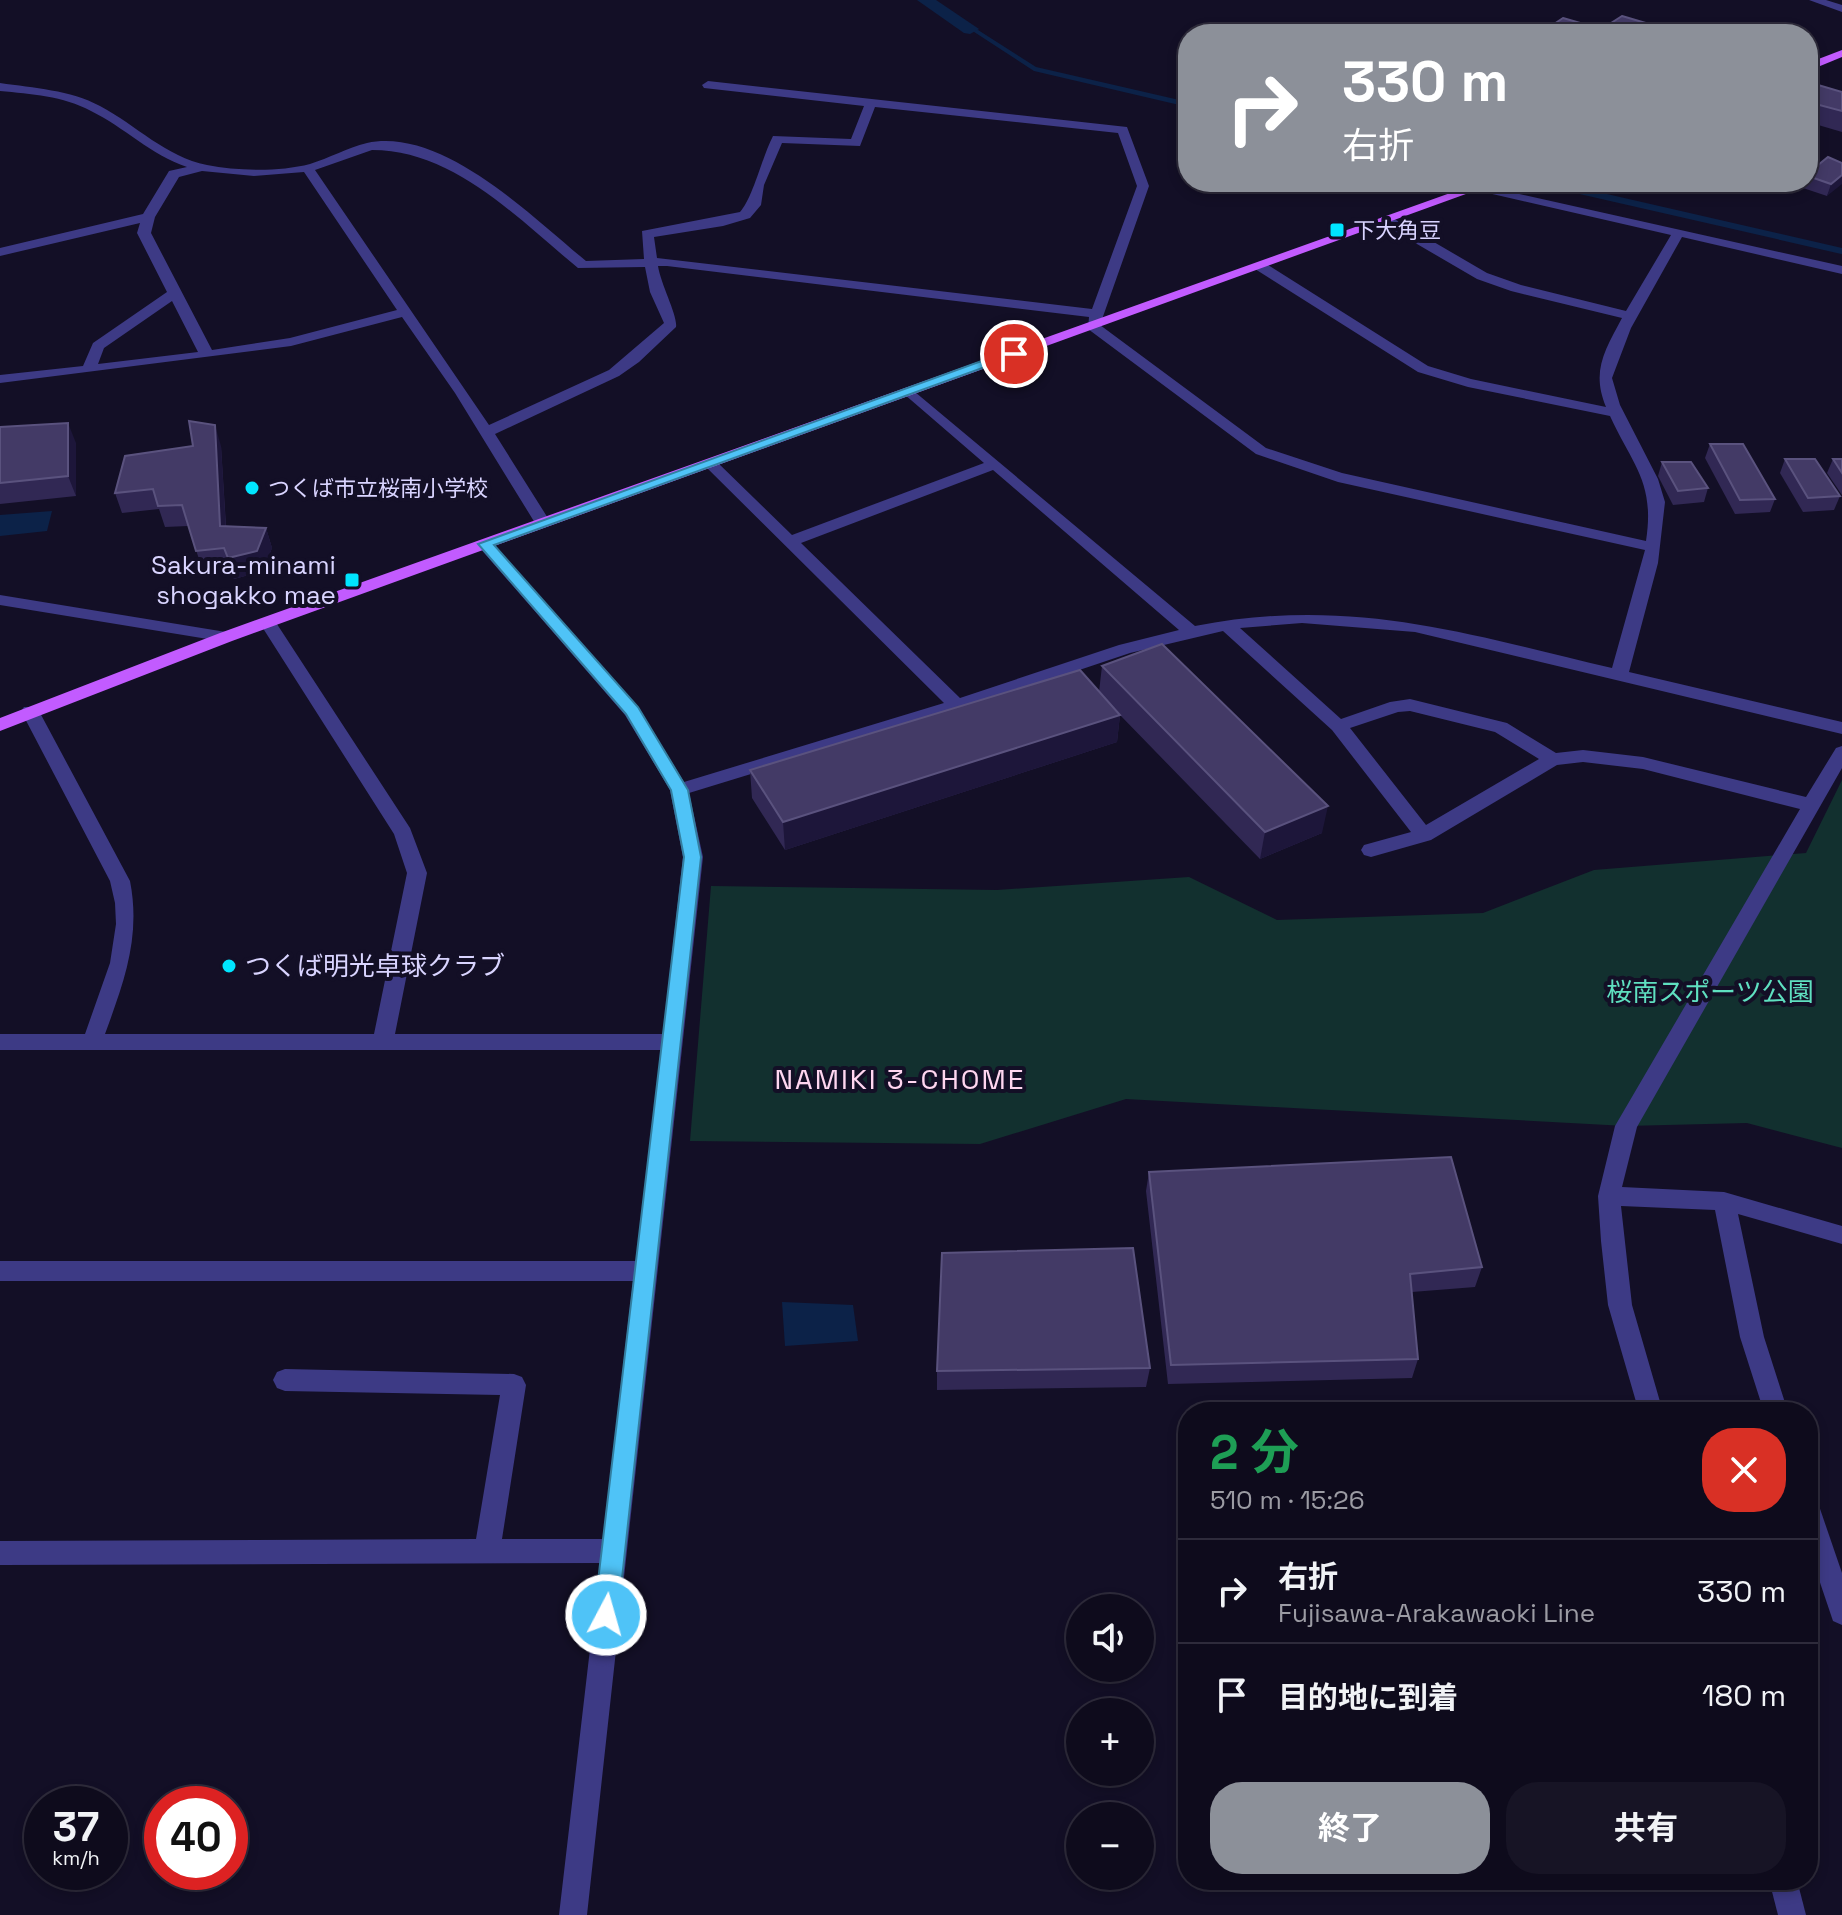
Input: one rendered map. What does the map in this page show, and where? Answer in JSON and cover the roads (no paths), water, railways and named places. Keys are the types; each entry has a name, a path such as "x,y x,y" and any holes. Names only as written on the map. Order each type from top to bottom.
{"main road":[{"path":"1818,63 1842,53"},
{"path":"0,725 226,637 711,464 1095,320 1260,266 1465,192"}],"street":[{"path":"1815,0 1842,9"},
{"path":"708,85 1123,130 1143,186 1095,320"},
{"path":"0,87 80,101 175,159 200,168 229,172 307,168 371,146 416,149 458,171 499,199 583,265 654,263 1095,320 1261,451 1338,477 1652,547"},
{"path":"486,432 614,373 634,359 671,324 669,313 655,290 654,263 647,234 723,222 745,215 754,205 758,185 777,139 856,143 871,102"},
{"path":"200,168 174,174 148,217 144,233 207,355"},
{"path":"307,168 486,432 543,523"},
{"path":"1519,192 1842,270"},
{"path":"0,252 148,217"},
{"path":"1386,220 1482,276 1516,288 1630,316"},
{"path":"1619,675 1657,520 1656,499 1615,413 1605,378 1608,363 1630,316 1679,232"},
{"path":"1260,266 1423,369 1468,383 1615,413"},
{"path":"89,370 98,346 173,294"},
{"path":"0,379 291,342 405,312"},
{"path":"909,391 1192,632"},
{"path":"711,464 957,705"},
{"path":"790,541 995,464"},
{"path":"485,544 632,711 679,790 693,857 573,1915"},
{"path":"0,600 226,637"},
{"path":"679,790 957,705 1125,649 1226,625 1302,618 1415,627 1842,728"},
{"path":"267,622 403,833 417,873 383,1042"},
{"path":"1226,625 1338,726 1424,835"},
{"path":"1338,726 1396,706 1410,705 1501,727 1553,759"},
{"path":"30,711 120,881 127,905 127,942 92,1042"},
{"path":"1648,1402 1620,1305 1609,1196 1626,1126 1842,752"},
{"path":"1371,850 1424,835 1553,759 1583,756 1643,763 1811,805"},
{"path":"0,1042 670,1042"},
{"path":"1609,1196 1724,1201 1842,1235"},
{"path":"1724,1201 1752,1337 1773,1402"},
{"path":"0,1271 645,1271"},
{"path":"285,1380 514,1385 487,1551"},
{"path":"1818,1539 1842,1612"},
{"path":"0,1553 613,1551"},
{"path":"1786,1890 1792,1915"}],"water":[{"path":"925,0 931,0 1036,67 1178,100 1178,105 1034,71"},
{"path":"52,511 47,531 0,536 0,515"},
{"path":"782,1302 853,1305 858,1341 785,1346"}],"waterway":[{"path":"925,0 970,29"},
{"path":"1584,192 1842,251"}],"place":[{"name":"下大角豆","path":"1337,230"},
{"name":"つくば市立桜南小学校","path":"252,488"},
{"name":"Sakura-minami shogakko mae","path":"352,580"},
{"name":"つくば明光卓球クラブ","path":"229,966"}],"district":[{"name":"NAMIKI 3-CHOME","path":"900,1079"}],"park label":[{"name":"桜南スポーツ公園","path":"1710,992"}]}
